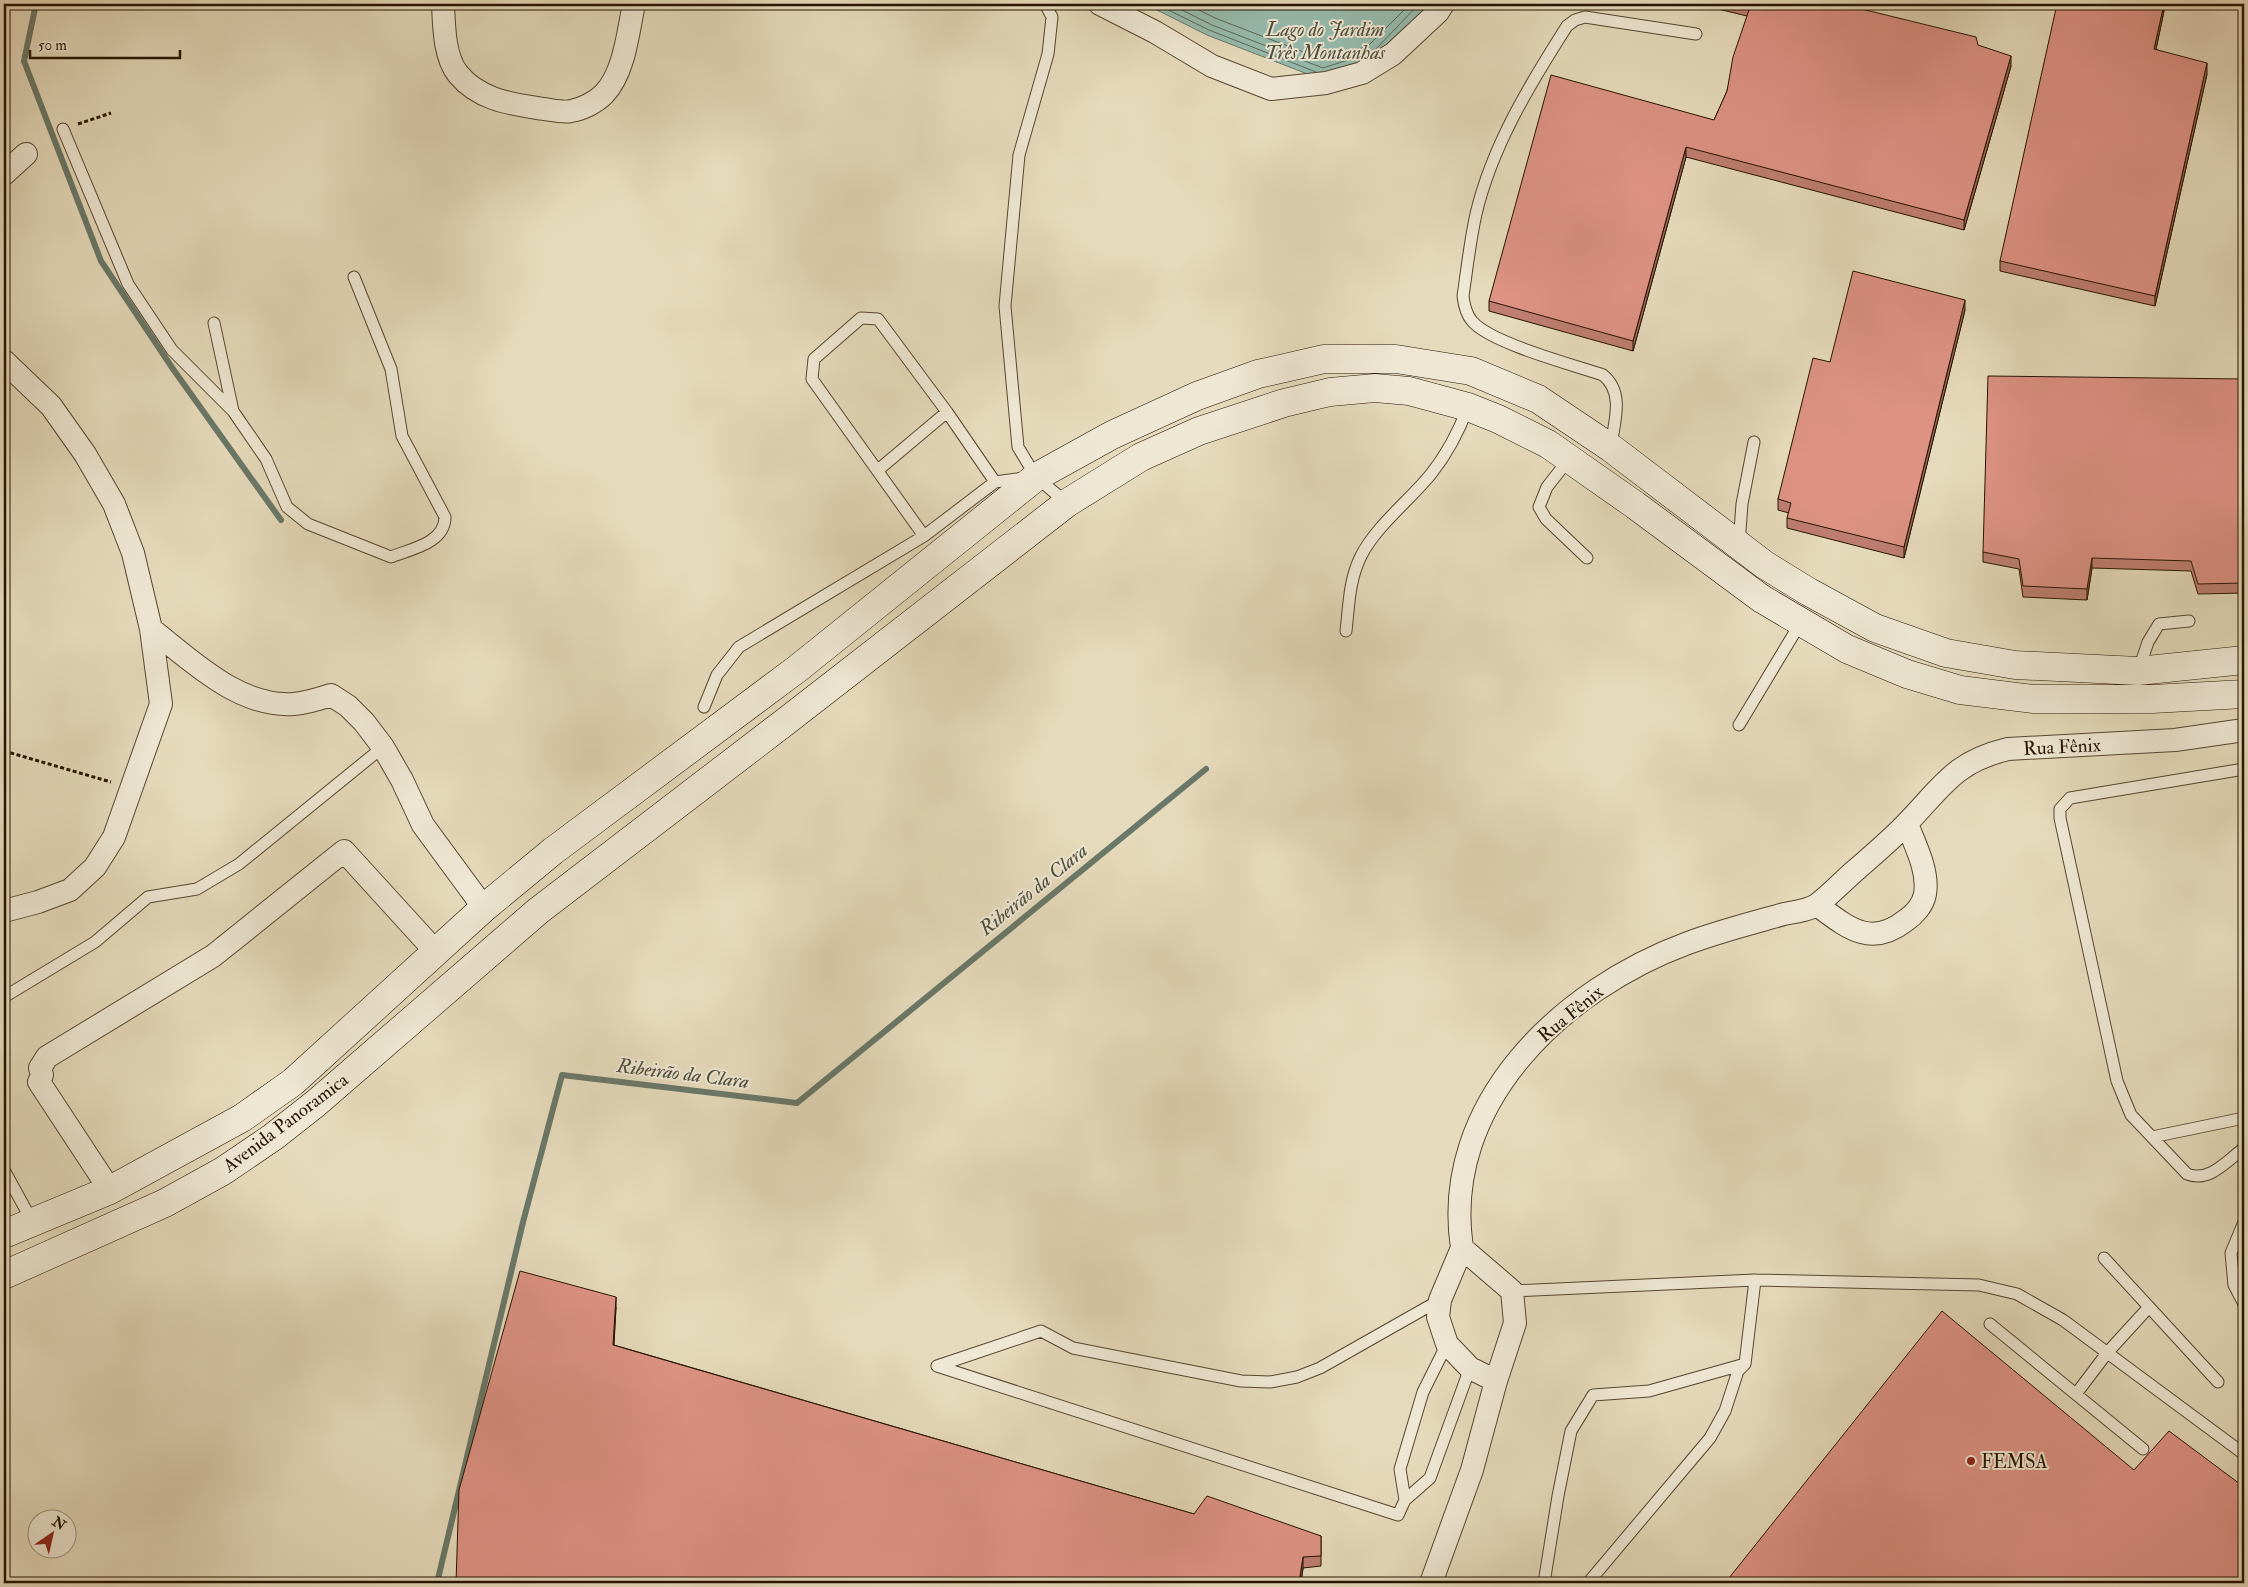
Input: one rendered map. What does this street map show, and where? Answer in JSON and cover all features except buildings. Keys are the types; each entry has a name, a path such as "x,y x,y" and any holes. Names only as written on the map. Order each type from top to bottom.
{"main road":[{"name":"Avenida Panoramica","path":"4,1234 110,1190 242,1118 293,1082 484,908 552,851 797,669 1036,477 1112,435 1197,396 1258,374 1324,359 1396,359 1471,372 1538,399 1611,448 1738,545 1809,592 1875,628 1946,653 2015,665 2138,671 2244,660"},
{"name":"Avenida Panoramica","path":"4,1275 165,1203 230,1166 273,1136 315,1104 508,935 1066,503 1141,457 1199,431 1284,403 1320,394 1374,388 1392,389 1409,391 1468,407 1498,419 1548,444 1636,505 1762,599 1847,649 1907,674 1960,690 2034,699 2152,699 2244,694"}],"street":[{"path":"443,4 448,52 457,72 470,86 488,97 513,104 569,112 591,104 605,93 614,79 624,54 634,4"},
{"path":"1100,4 1156,32 1212,66 1271,88 1326,84 1362,73 1393,54 1438,12 1443,4"},
{"path":"4,174 26,154"},
{"path":"4,361 51,406 85,454 114,504 133,553 151,629 161,704 114,837 95,867 70,890 38,902 4,911"},
{"path":"151,629 203,669 234,689 252,697 275,704 294,704 331,695 348,706 364,722 383,747 402,780 423,825 484,908"},
{"name":"Rua Fênix","path":"1462,1248 1458,1210 1461,1177 1472,1140 1495,1093 1514,1065 1546,1029 1578,1002 1628,969 1688,943 1817,905 1907,824 1960,769 1987,754 2008,749 2175,740 2244,730"},
{"path":"1817,905 1855,931 1870,934 1884,933 1897,928 1910,918 1923,902 1925,880 1921,860 1907,824"},
{"path":"110,1190 39,1082 42,1074 40,1068 47,1057 213,956 344,851 436,952"},
{"path":"1431,1583 1472,1470 1496,1381 1515,1323 1512,1291 1462,1248 1440,1300 1438,1317 1448,1344 1470,1368 1496,1381"}],"lane":[{"path":"1045,4 1052,17 1048,54 1019,155 1005,306 1018,447 1036,477 1066,503"},
{"path":"1611,448 1617,401 1616,392 1611,381 1603,375 1506,342 1485,332 1472,321 1465,309 1463,296 1477,213 1497,150 1528,89 1567,26 1575,20 1585,17 1696,34"},
{"path":"63,129 128,284 172,350 234,411 266,459 287,507 308,524 391,557 437,538 442,530 445,517 402,436 391,369 354,277"},
{"path":"924,536 812,379 814,359 861,318 878,319 947,412 995,482"},
{"path":"214,323 234,411"},
{"path":"1346,631 1351,581 1362,554 1375,536 1432,473 1457,436 1468,407"},
{"path":"878,470 947,412"},
{"path":"1738,545 1742,504 1754,442"},
{"path":"1569,459 1547,487 1539,507 1546,519 1587,558"},
{"path":"704,707 717,675 739,647 924,536 995,482 1036,477"},
{"path":"2138,671 2148,642 2159,624 2190,621"},
{"path":"1739,725 1801,622"},
{"path":"4,997 95,942 148,897 197,889 239,864 383,747"},
{"path":"2244,769 2080,795 2070,798 2060,809 2060,818 2117,1081 2131,1115 2187,1174 2195,1177 2208,1176 2244,1148"},
{"path":"2152,1137 2244,1118"},
{"path":"4,1170 32,1221"},
{"path":"2244,1222 2231,1253 2234,1285 2244,1304"},
{"path":"2104,1258 2218,1382"},
{"path":"1588,1583 1710,1438 1725,1411 1738,1371 1745,1364 1755,1280"},
{"path":"1512,1291 1755,1280 1979,1285 2017,1294 2063,1320 2244,1454"},
{"path":"1440,1300 1320,1368 1297,1377 1270,1382 1241,1381 1072,1348 1041,1331 937,1366 1398,1514 1405,1500 1430,1478 1470,1368"},
{"path":"2076,1394 2107,1353 2149,1307"},
{"path":"1990,1324 2143,1449"},
{"path":"1405,1500 1400,1469 1423,1392 1448,1344"},
{"path":"1544,1583 1571,1431 1592,1395 1649,1391 1745,1364"}],"path":[{"path":"63,129 111,113"},
{"path":"4,751 131,788"}],"water":[{"name":"Lago do Jardim Três Montanhas","path":"1145,4 1432,4 1378,63 1323,80 1207,35"}],"waterway":[{"path":"36,4 24,61 101,261 173,369 281,520"},
{"name":"Ribeirão da Clara","path":"437,1583 523,1222 562,1075 797,1103 1206,769"}],"place":[{"name":"FEMSA","path":"1971,1461"}]}
